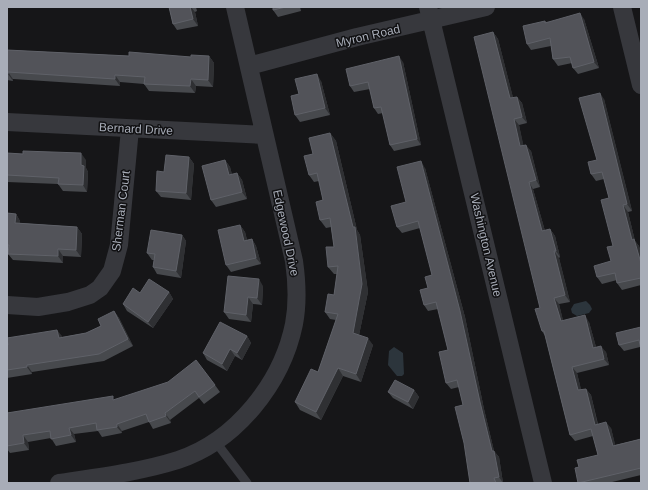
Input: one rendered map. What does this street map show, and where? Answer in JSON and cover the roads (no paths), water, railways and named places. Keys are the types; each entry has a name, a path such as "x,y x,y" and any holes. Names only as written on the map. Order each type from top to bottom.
{"street":[{"name":"Edgewood Drive","path":"59,483 130,472 179,460 203,449 224,435 257,404 284,358 294,324 297,290 294,261 235,7"},
{"name":"Myron Road","path":"249,66 357,37 430,14 486,7"},
{"path":"622,7 641,85"},
{"name":"Washington Avenue","path":"430,14 543,483"},
{"name":"Bernard Drive","path":"7,122 264,135"},
{"name":"Sherman Court","path":"7,305 38,307 68,302 90,294 100,288 112,271 119,245 130,129"}],"lane":[{"path":"215,441 247,483"}]}
